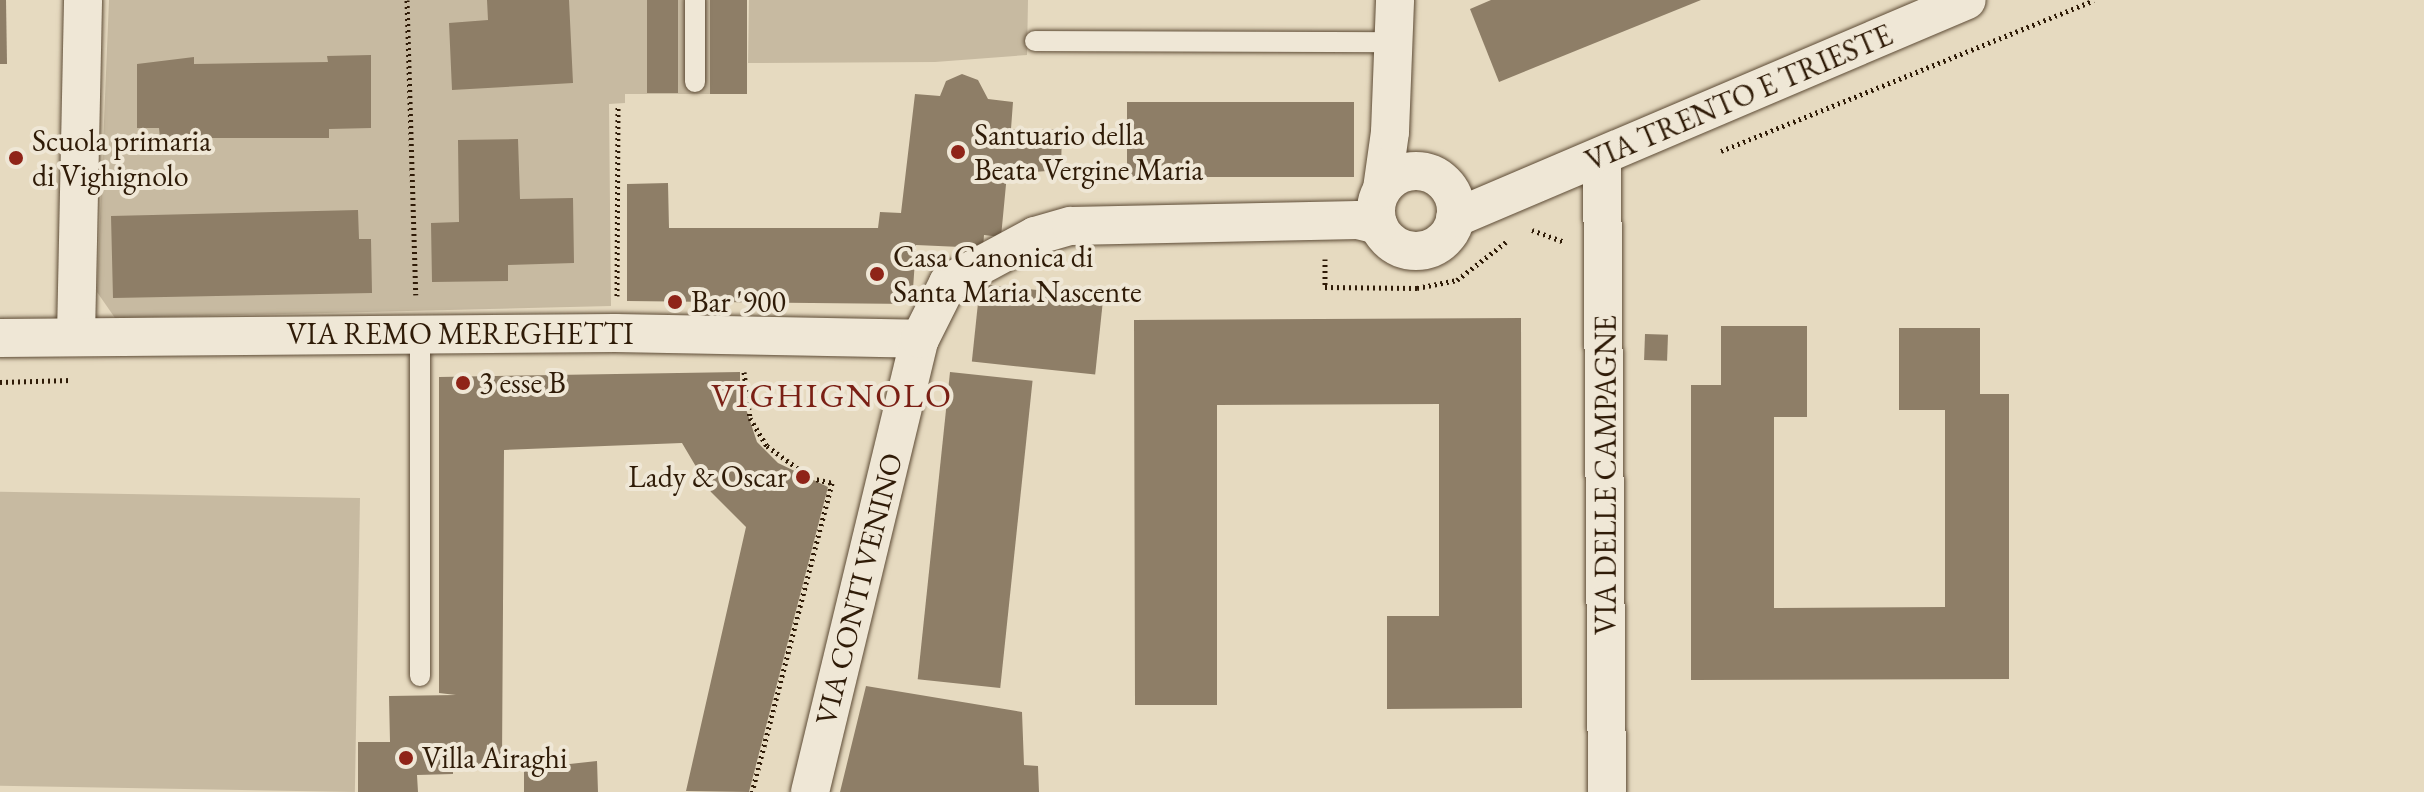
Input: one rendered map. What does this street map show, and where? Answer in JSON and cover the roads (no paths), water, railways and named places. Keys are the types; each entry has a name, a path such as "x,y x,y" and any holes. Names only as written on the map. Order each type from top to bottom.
{"street":[{"path":"76,336 83,0"},
{"path":"1358,216 1390,132 1395,0"},
{"name":"VIA TRENTO E TRIESTE","path":"1455,208 1515,213 1602,157 1967,0"},
{"path":"920,339 948,283 980,262 1050,230 1358,216 1392,243 1416,251 1442,240 1455,208 1444,182 1419,171 1390,132"},
{"name":"VIA DELLE CAMPAGNE","path":"1602,157 1607,792"},
{"path":"1358,216 1398,174 1419,171"},
{"name":"VIA REMO MEREGHETTI","path":"0,338 615,333 920,339"},
{"name":"VIA CONTI VENINO","path":"810,792 920,339"}],"lane":[{"path":"695,0 695,82"},
{"path":"1035,41 1393,42"},
{"path":"420,336 420,676"}],"place":[{"name":"Santuario della Beata Vergine Maria","path":"958,152"},
{"name":"Scuola primaria di Vighignolo","path":"16,158"},
{"name":"Casa Canonica di Santa Maria Nascente","path":"877,274"},
{"name":"Bar '900","path":"675,302"},
{"name":"3 esse B","path":"463,383"},
{"name":"Lady & Oscar","path":"803,477"},
{"name":"Villa Airaghi","path":"406,758"}],"district":[{"name":"VIGHIGNOLO","path":"832,396"}]}
